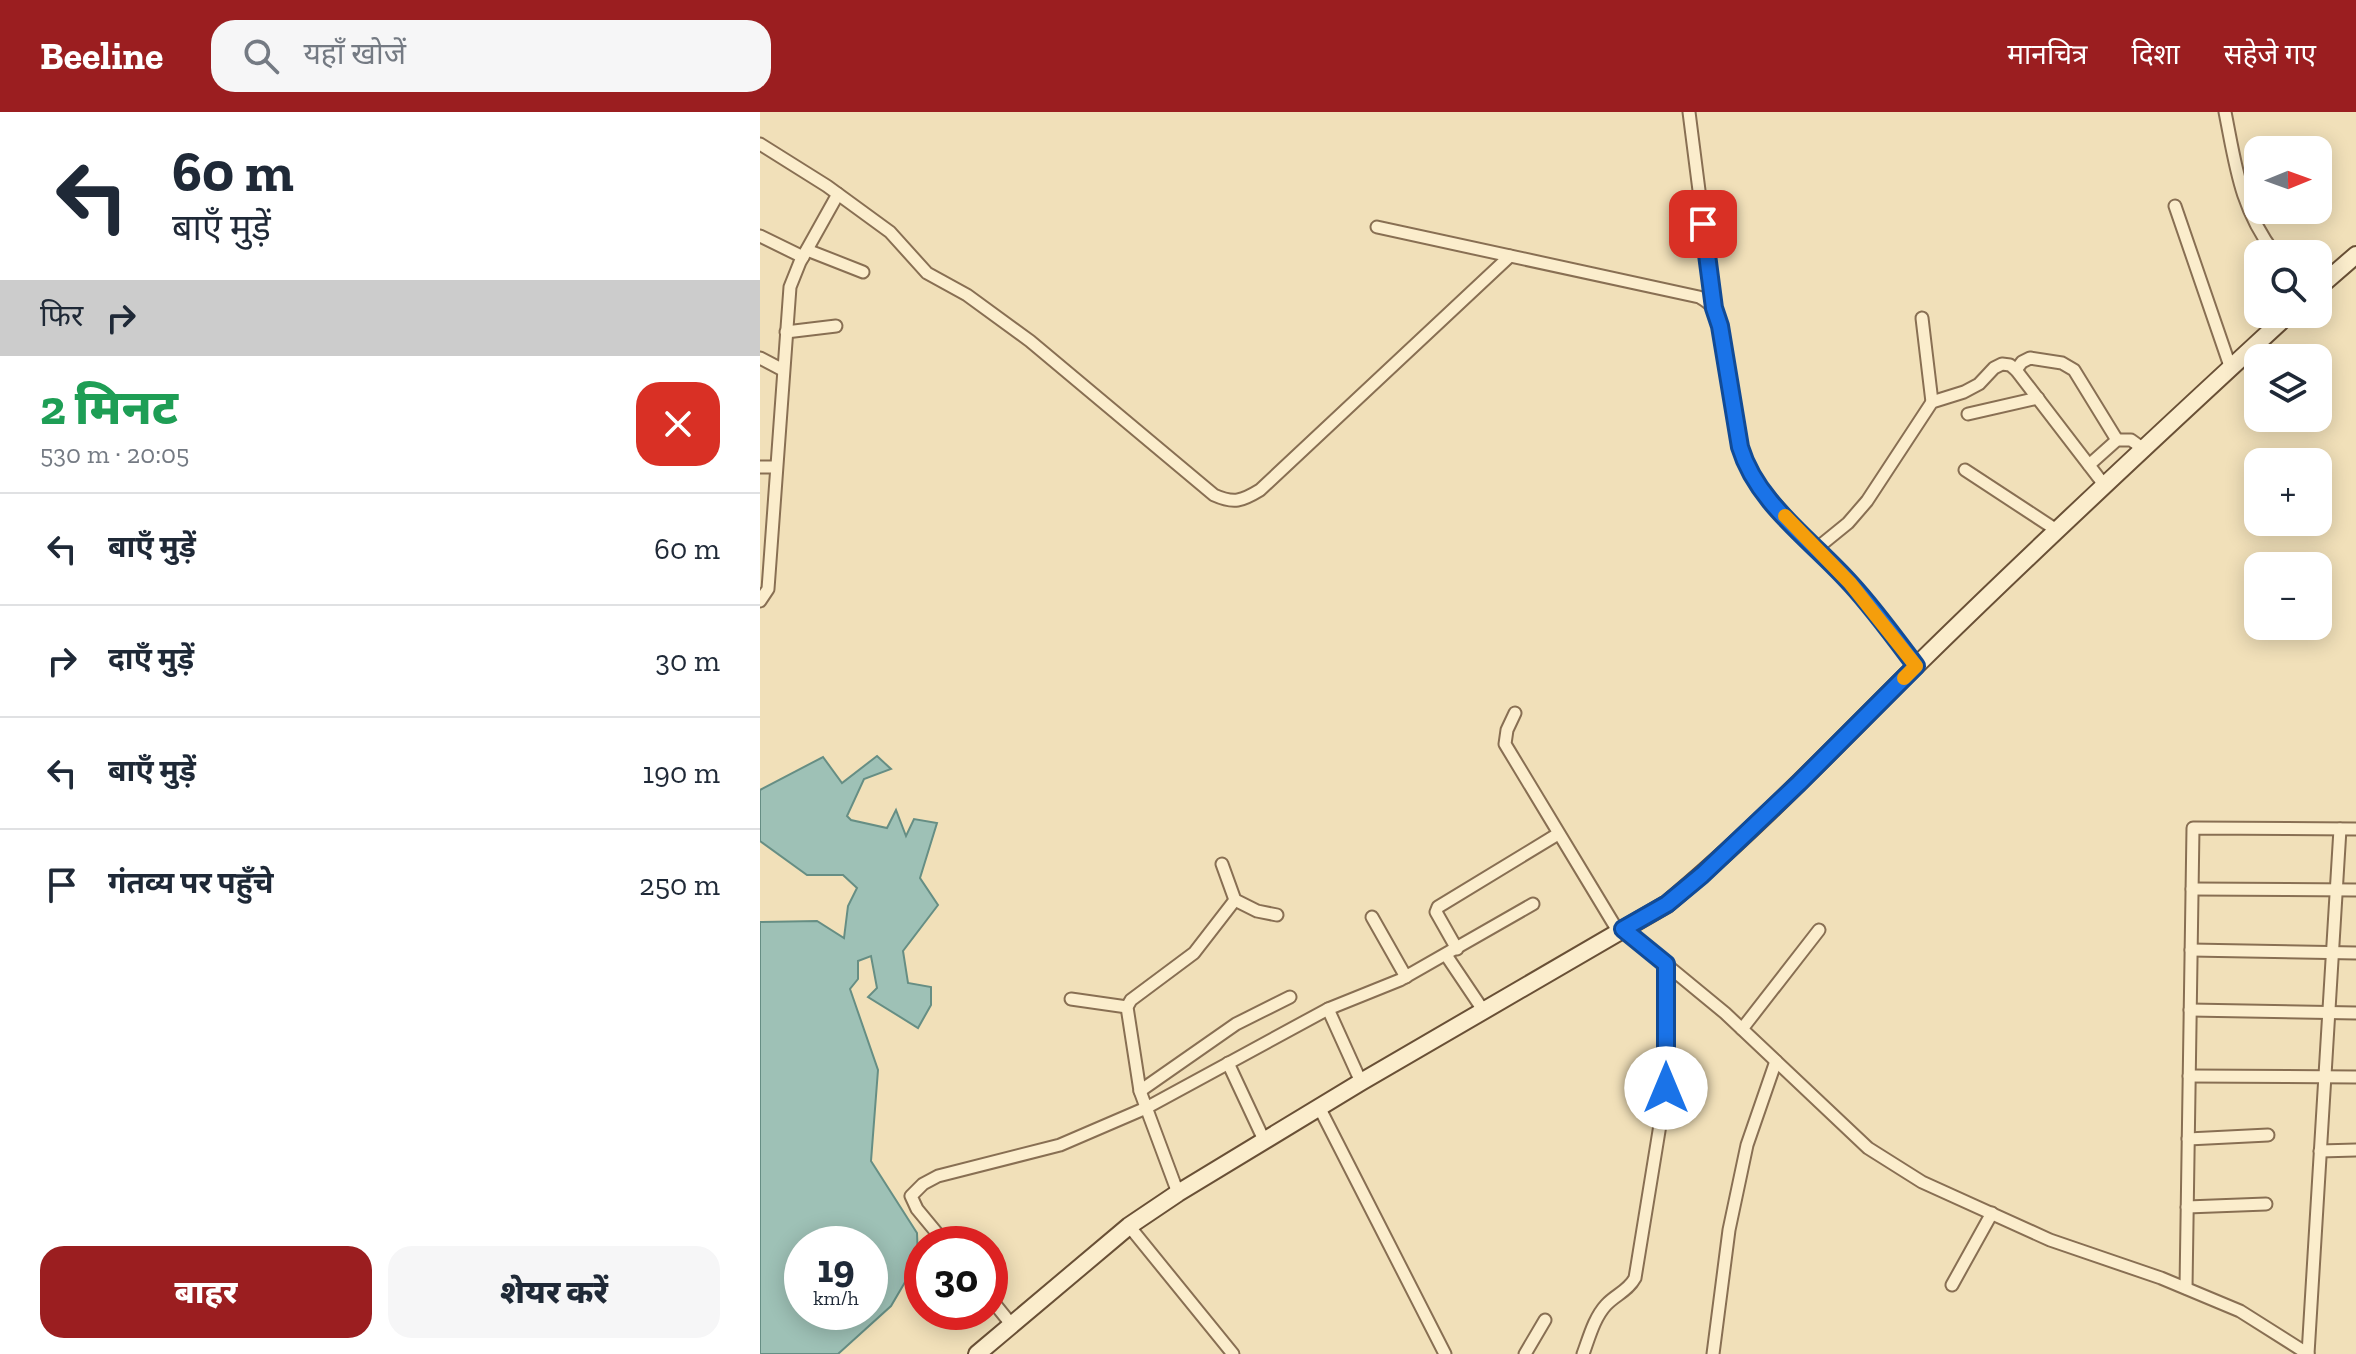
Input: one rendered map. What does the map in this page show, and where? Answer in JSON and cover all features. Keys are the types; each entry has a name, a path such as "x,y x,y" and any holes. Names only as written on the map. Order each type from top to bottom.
{"main road":[{"path":"2332,276 2356,255"},
{"path":"977,1354 1129,1226 1178,1193 1361,1082 1667,904 1799,783 1916,666 2274,328"}],"street":[{"path":"1689,112 1714,308 1745,464 1760,488 1850,583 1916,666"},
{"path":"2225,112 2242,191 2257,230 2264,240"},
{"path":"760,144 890,232 927,273 967,295 1030,341 1214,495 1231,502 1242,501 1260,490 1510,256"},
{"path":"760,601 768,589 790,287 838,194"},
{"path":"2175,206 2231,369"},
{"path":"1377,227 1699,297 1714,308"},
{"path":"760,236 863,272"},
{"path":"1922,318 1932,402"},
{"path":"786,332 836,326"},
{"path":"760,358 783,370"},
{"path":"2016,370 2030,358 2062,363 2074,370 2117,440"},
{"path":"1816,549 1848,523 1867,501 1932,402 1979,384 2002,364 2016,370 2105,486"},
{"path":"1968,414 2038,398"},
{"path":"2089,465 2117,440 2131,440 2145,450"},
{"path":"760,467 776,467"},
{"path":"1965,470 2058,531"},
{"path":"1515,713 1505,744 1558,834 1621,930 1742,1029 1868,1148 1922,1182 2050,1240 2186,1288 2240,1311 2308,1354 2340,829"},
{"path":"2186,1288 2193,828 2356,829"},
{"path":"1483,1010 1451,952 1436,912 1438,907 1558,834"},
{"path":"1222,864 1235,900 1257,911 1277,915"},
{"path":"2192,889 2356,890"},
{"path":"1178,1193 1140,1091 1127,1007 1131,1000 1194,953 1235,900"},
{"path":"931,1226 911,1196 923,1184 959,1169 1060,1145 1146,1108 1328,1009 1406,977 1533,904"},
{"path":"1372,917 1406,977"},
{"path":"1742,1029 1819,930"},
{"path":"2191,950 2356,953"},
{"path":"1583,1354 1602,1311 1630,1288 1635,1278 1665,1100 1666,964"},
{"path":"1140,1091 1236,1024 1290,997"},
{"path":"1071,999 1127,1007"},
{"path":"1328,1009 1361,1082"},
{"path":"2190,1010 2356,1013"},
{"path":"1713,1354 1729,1230 1747,1145 1776,1061"},
{"path":"1228,1063 1264,1140"},
{"path":"2189,1076 2356,1077"},
{"path":"1319,1107 1445,1354"},
{"path":"2188,1139 2268,1135"},
{"path":"2320,1151 2356,1150"},
{"path":"2187,1207 2266,1204"},
{"path":"1952,1285 1992,1213"},
{"path":"1129,1226 1233,1354"},
{"path":"1008,1320 1011,1324"},
{"path":"1525,1354 1545,1320"}],"water":[{"path":"877,756 891,769 864,779 847,816 851,820 887,828 896,810 906,836 914,819 937,823 920,878 938,905 903,951 908,983 931,987 931,1005 918,1028 868,997 877,988 871,956 858,961 858,979 850,989 878,1070 871,1161 913,1226 904,1226 904,1284 888,1309 888,1226 784,1226 784,1330 864,1330 838,1354 760,1354 760,922 817,921 844,938 848,906 857,888 843,875 807,875 760,841 760,790 823,757 842,783"}],"slow traffic":[{"path":"1785,516 1850,583 1916,666 1904,678"}],"route":[{"path":"1666,1088 1666,964 1623,929 1667,904 1702,875 1916,666 1850,583 1760,488 1745,464 1714,308 1703,224"}]}
